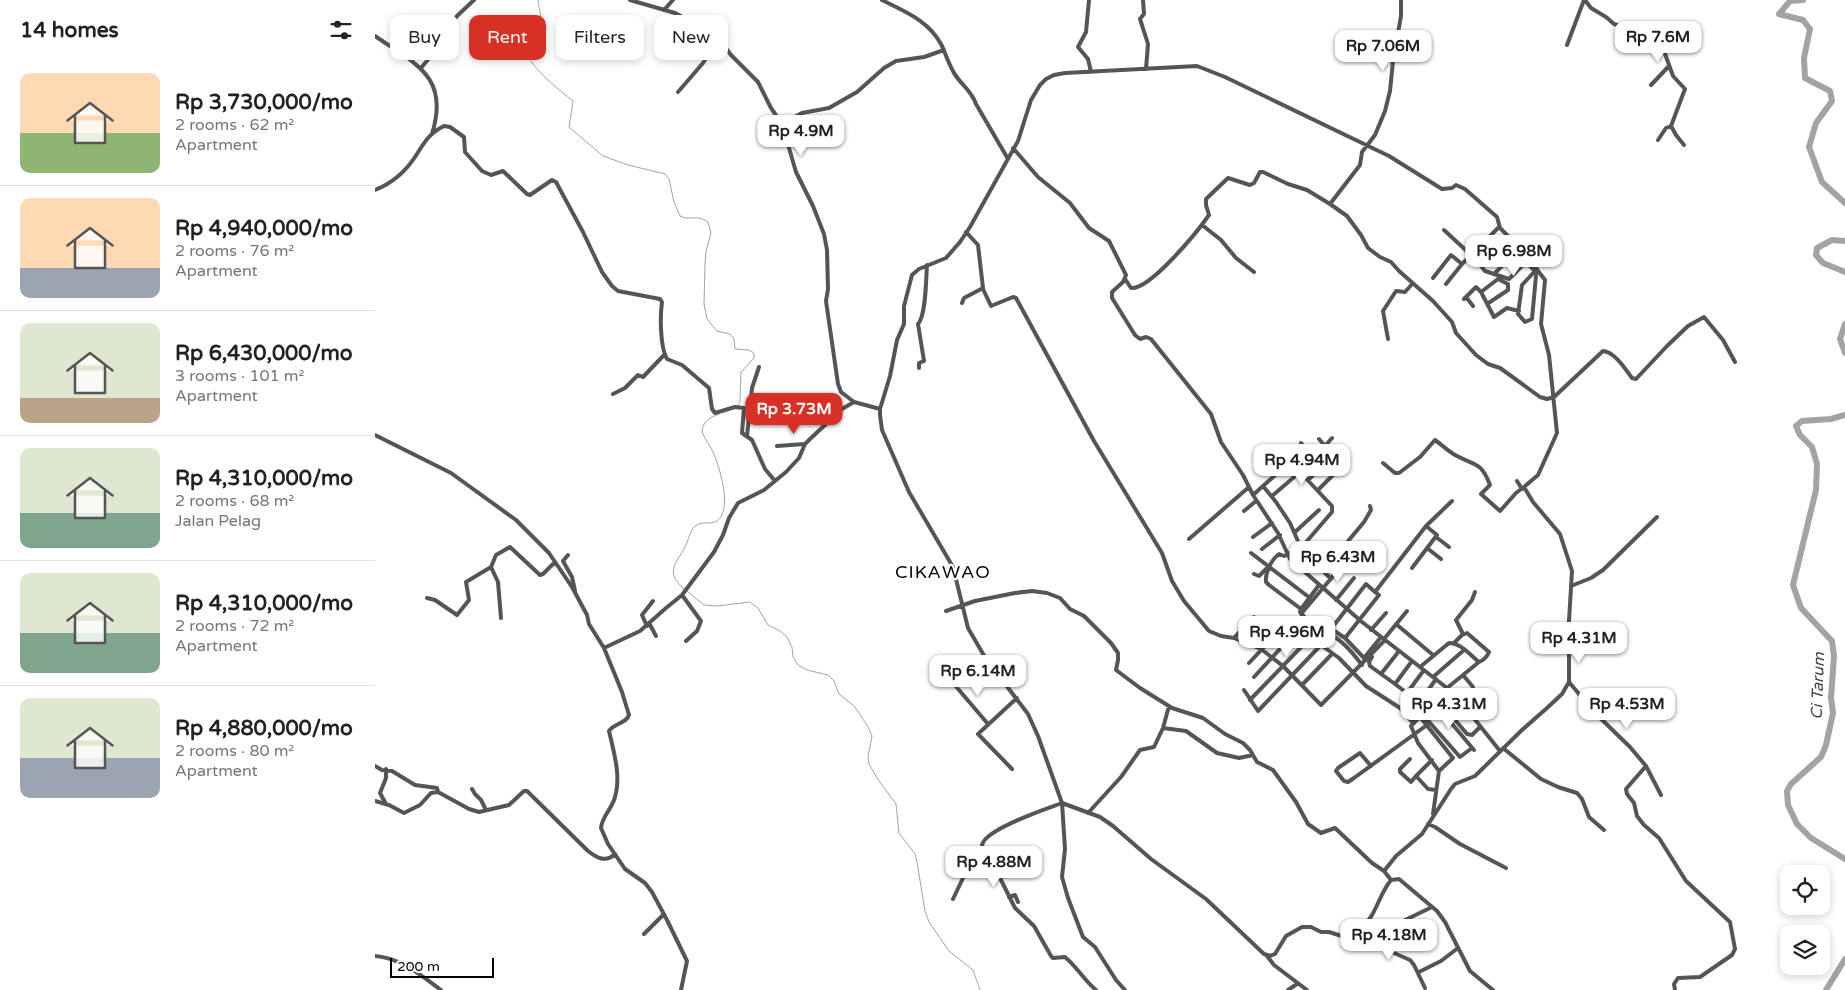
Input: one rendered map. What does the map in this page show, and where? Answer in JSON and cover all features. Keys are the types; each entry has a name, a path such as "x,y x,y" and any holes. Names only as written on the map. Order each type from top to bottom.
{"street":[{"path":"421,68 440,45 457,16 474,0"},
{"path":"630,0 678,15"},
{"path":"664,10 673,0"},
{"path":"882,0 922,21 939,40 955,75 973,95 976,104 1008,159"},
{"path":"1089,0 1086,32 1078,47 1087,59 1091,72"},
{"path":"1143,0 1144,14 1141,19 1148,44 1146,69"},
{"path":"1330,204 1359,165 1361,154 1375,136 1389,100 1401,16 1401,0"},
{"path":"1567,44 1585,0"},
{"path":"1585,0 1591,8 1606,17 1613,24 1631,28 1648,42 1664,51 1673,76 1685,90 1671,126 1663,131 1658,140"},
{"path":"375,36 415,62 435,89 436,112 432,134"},
{"path":"783,124 802,113 829,108 857,92 883,68 896,61 924,57 944,50"},
{"path":"728,51 758,82 771,108 783,124 796,172 824,234 827,250 829,289 826,301 838,384 841,392 854,402 880,409"},
{"path":"678,92 705,60"},
{"path":"1651,85 1669,66"},
{"path":"1125,990 1115,980 1095,947 1083,937 1068,898 1062,877 1065,849 1062,803 1029,714 980,650 969,628 953,567 909,492 882,430 880,409 891,376 897,340 904,324 904,308 910,278 916,270 949,256 967,232 1018,141 1031,100 1040,85 1054,75 1169,67 1201,67 1397,160 1442,188 1452,188 1456,185 1463,188 1495,215 1499,227 1518,250 1495,273"},
{"path":"375,190 387,184 404,171 417,155 423,142 444,126 450,127 464,137 465,152 482,171 491,175 503,171 527,194 530,195 552,180 556,182 611,286 617,291 660,299 662,302 661,327 667,359 682,365 709,388 712,409 715,413 735,407 743,407 745,409 742,433 752,440 765,469 775,481"},
{"path":"1671,126 1684,145"},
{"path":"1013,148 1038,177 1069,204 1089,228 1109,241 1126,275 1125,279 1132,289 1149,280 1178,254 1209,215 1206,199 1225,180 1230,178 1250,186 1262,171 1288,184 1307,190 1347,216 1361,234 1368,248 1391,262 1399,272 1413,283 1450,320 1456,333 1476,355 1486,363 1507,372 1540,397 1547,399 1555,398 1603,351 1607,351 1612,355 1632,378 1636,380 1688,326 1704,317 1723,340 1735,362"},
{"path":"1202,225 1221,240 1236,258 1254,272"},
{"path":"1446,284 1462,264 1499,227"},
{"path":"1445,230 1471,255"},
{"path":"967,232 978,245 983,289 991,306 1013,297 1016,298 1094,442 1162,553 1172,581 1184,601 1209,631 1221,636 1234,638 1261,650 1283,666 1321,705 1374,653"},
{"path":"1383,463 1399,473 1420,457 1436,440 1453,454 1483,469 1490,486 1481,494 1500,511 1516,493 1538,475 1556,436 1555,398 1549,355 1541,324 1545,280 1509,239"},
{"path":"1509,239 1481,266 1485,271 1509,279 1526,262 1536,270"},
{"path":"1433,278 1451,255 1462,264"},
{"path":"919,368 919,363 924,361 918,324 922,320 927,265"},
{"path":"1536,270 1532,319 1525,322 1518,314 1521,285 1536,270"},
{"path":"1125,279 1111,294 1117,307 1135,335 1140,338 1151,339 1207,407 1219,440 1273,523 1292,561 1371,630 1448,689 1501,750 1541,779 1577,793 1582,799 1589,817 1603,830"},
{"path":"1481,292 1498,280 1507,284 1508,290 1487,304"},
{"path":"1388,339 1383,311 1397,290 1405,292 1413,283"},
{"path":"1473,306 1465,298 1476,287 1481,292 1495,317 1507,308 1519,310"},
{"path":"962,302 964,298 983,289"},
{"path":"613,394 625,388 638,375 643,377 665,354"},
{"path":"747,436 752,388 759,366"},
{"path":"604,648 627,638 648,625 682,596 714,552 738,503 764,490 793,466 805,444 843,409 854,402"},
{"path":"375,435 441,467 516,520 555,562 575,593 587,615 589,624 604,648 629,715 625,721 610,728 609,731 618,783 613,801 605,815 601,828 625,869 648,886 664,914 687,961 681,990"},
{"path":"1272,496 1300,472 1303,466 1332,438"},
{"path":"1308,480 1333,457 1319,439"},
{"path":"1301,442 1313,456"},
{"path":"777,446 805,444"},
{"path":"1291,453 1303,466"},
{"path":"1253,495 1283,467 1294,476"},
{"path":"1254,574 1259,576 1269,567 1277,555 1283,556 1301,548 1331,512 1331,504 1300,472"},
{"path":"1318,490 1334,474"},
{"path":"1384,871 1391,862 1414,842 1455,784 1475,776 1562,694 1569,682 1569,621 1572,571 1561,534 1517,481"},
{"path":"1263,486 1272,496 1295,532 1301,548 1331,579"},
{"path":"1189,539 1249,487"},
{"path":"1244,511 1257,501"},
{"path":"1375,592 1426,526 1452,501"},
{"path":"1301,612 1309,598 1331,579 1336,570 1339,552 1371,512 1370,506"},
{"path":"1295,532 1319,510"},
{"path":"1571,586 1591,578 1603,570 1657,517"},
{"path":"1253,537 1273,523"},
{"path":"1426,526 1449,547"},
{"path":"1262,549 1280,535"},
{"path":"1412,568 1436,537"},
{"path":"427,598 435,600 457,615 469,600 466,582 491,568 496,555 510,547 540,575 555,562"},
{"path":"1427,548 1441,559"},
{"path":"1251,553 1309,598"},
{"path":"567,555 563,561 573,577 575,593"},
{"path":"1269,567 1265,579 1266,582 1301,612 1311,624 1325,626 1345,638 1364,658 1384,639"},
{"path":"491,568 498,582 501,618"},
{"path":"1336,600 1354,578"},
{"path":"1331,630 1366,584 1379,595 1345,638"},
{"path":"1301,612 1321,586"},
{"path":"946,611 962,605 1015,592 1037,591 1056,596 1070,609 1084,616 1111,643 1118,653 1116,670 1169,706 1181,712 1203,718 1225,734 1243,743 1257,762 1273,770 1295,800 1309,825 1321,833 1335,828 1372,863 1384,871 1391,880 1401,881 1432,907 1443,919 1470,971 1493,990"},
{"path":"1463,634 1456,620 1473,599 1475,592"},
{"path":"682,596 701,622 697,631 686,641"},
{"path":"653,601 642,614 656,636"},
{"path":"1407,610 1374,653 1369,664 1419,703 1423,704 1430,699 1434,703 1473,749 1461,757 1457,755 1424,716 1434,703"},
{"path":"1371,630 1386,613"},
{"path":"1234,638 1254,617"},
{"path":"1298,622 1309,630 1326,633 1341,643 1362,664"},
{"path":"1247,644 1267,623"},
{"path":"1396,624 1433,656"},
{"path":"1249,663 1279,631"},
{"path":"1326,633 1320,644 1339,658 1366,686 1400,708 1413,723"},
{"path":"1407,693 1422,668 1433,656 1445,645 1454,643 1463,634 1467,633 1489,652 1485,659 1463,675 1413,723 1411,728 1418,743 1439,771"},
{"path":"1254,677 1291,638"},
{"path":"1454,643 1479,662"},
{"path":"1250,700 1304,644"},
{"path":"1244,690 1258,711 1320,646"},
{"path":"1419,703 1435,678 1464,650"},
{"path":"1381,674 1399,651"},
{"path":"1302,685 1331,655"},
{"path":"1395,684 1412,661"},
{"path":"1463,675 1473,687"},
{"path":"1569,682 1594,712 1630,747 1646,766 1661,795"},
{"path":"953,683 988,724"},
{"path":"1448,689 1439,702 1467,734 1472,735 1481,727"},
{"path":"1012,769 978,734 1017,698"},
{"path":"1087,813 1121,778 1140,750 1154,747 1163,728 1169,706"},
{"path":"1420,717 1453,758 1439,771 1432,816"},
{"path":"1371,766 1359,753 1339,767 1337,772 1344,781 1348,782 1415,736 1427,725"},
{"path":"1163,728 1190,733 1217,753 1239,758 1253,755"},
{"path":"1409,760 1400,769 1400,772 1411,782 1432,760"},
{"path":"1336,762 1339,767"},
{"path":"375,766 382,770 392,771 415,785 437,788 438,792 469,809 479,812 509,805 524,791 527,791 593,855 605,859 615,854"},
{"path":"1646,766 1626,789 1627,794 1634,803 1637,816 1659,838 1686,881 1730,922 1735,949 1732,955 1700,977 1678,978 1674,984 1675,990"},
{"path":"386,770 386,778 380,793 386,804"},
{"path":"1416,776 1428,789 1436,790"},
{"path":"472,789 487,810"},
{"path":"375,801 386,804 404,814 420,805 431,793 438,792"},
{"path":"1096,990 1084,980 1077,969 1065,957 1053,958 1051,956 1034,926 1015,908 982,845 986,837 1022,818 1062,803 1100,818 1113,826 1151,860 1206,899 1258,950 1267,956 1274,965 1307,990"},
{"path":"1428,824 1481,856 1506,868"},
{"path":"953,899 964,876 967,874 975,876 990,862"},
{"path":"1267,956 1275,954 1286,936 1301,926 1311,927 1321,932 1329,932 1351,939 1367,923 1374,912 1381,894 1391,880"},
{"path":"1009,897 1015,895 1018,902"},
{"path":"1382,937 1397,924 1432,907"},
{"path":"644,934 664,914"},
{"path":"1367,923 1382,937 1394,953 1410,960 1419,972 1425,988"},
{"path":"1419,972 1441,961 1458,948"},
{"path":"375,956 390,958 406,966 441,990"},
{"path":"1288,990 1297,984"}],"waterway":[{"path":"538,0 541,17 540,23 528,43 527,54 544,76 573,101 569,127 603,156 628,165 665,174 669,179 674,202 680,216 701,218 708,222 711,233 706,251 704,304 707,319 717,331 730,334 734,339 735,349 749,350 754,353 754,358 741,372 740,401 738,406"},
{"name":"Ci Tarum","path":"1803,0 1790,1 1779,14 1803,20 1810,29 1804,58 1805,78 1830,91 1832,101 1816,123 1809,147 1822,182 1845,203"},
{"name":"Ci Tarum","path":"1845,241 1832,240 1817,248 1816,255 1823,263 1845,272"},
{"name":"Ci Tarum","path":"1845,324 1840,339 1845,353"},
{"path":"684,589 678,583 673,573 675,564 691,531 699,524 716,522 722,515 724,508 725,502 720,472 713,452 702,432 707,420 719,414"},
{"name":"Ci Tarum","path":"1845,415 1831,419 1802,421 1796,426 1800,435 1812,447 1817,464 1816,490 1793,585 1801,608 1832,641 1834,656 1831,698 1833,713 1826,745 1821,757 1791,784 1787,791 1788,805 1797,824 1811,838 1845,859"},
{"path":"687,591 704,605 717,606 750,602 758,608 768,625 787,637 792,647 793,657 798,665 807,670 828,675 834,681 839,694 854,706 872,736 868,757 869,764 896,804 899,833 915,854 925,911 929,922 949,951 973,970 980,990"},
{"name":"Ci Tarum","path":"1826,990 1845,959"}],"district":[{"name":"CIKAWAO","path":"943,572"}]}
